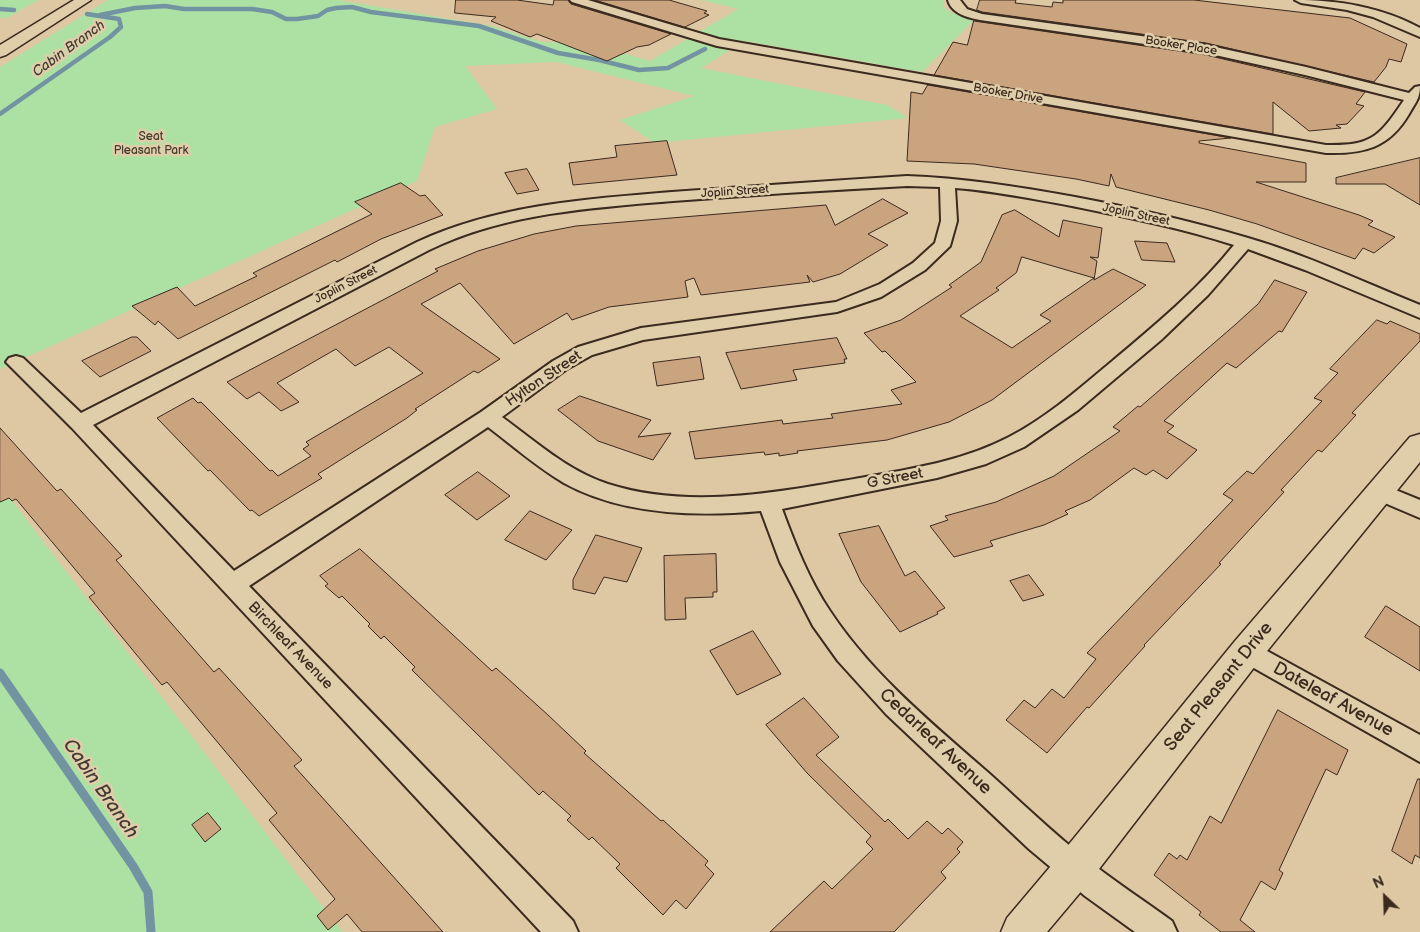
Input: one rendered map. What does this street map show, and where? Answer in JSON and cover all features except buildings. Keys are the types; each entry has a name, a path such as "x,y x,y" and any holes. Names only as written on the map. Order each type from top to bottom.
{"street":[{"path":"44,25 50,13 70,0"},
{"path":"0,52 84,0"},
{"name":"Booker Drive","path":"576,0 716,42 1326,149 1356,149 1377,142 1395,125 1416,94"},
{"name":"Booker Place","path":"954,0 956,6 963,10 989,19 1206,49 1416,94"},
{"path":"1300,0 1353,8 1391,19 1420,33"},
{"path":"1391,19 1412,17"},
{"name":"Joplin Street","path":"79,423 444,236 486,222 532,212 611,202 907,181 947,182 999,188 1107,208 1245,242 1420,312"},
{"name":"Hylton Street","path":"232,585 488,417 560,365 596,346 640,334 837,307 880,292 920,266 942,244 946,233 949,211 947,182"},
{"name":"G Street","path":"488,417 574,478 604,491 655,501 690,504 769,502 942,469 990,454 1044,425 1086,393 1175,318 1201,294 1232,260 1245,242"},
{"name":"Birchleaf Avenue","path":"16,362 79,423 562,932"},
{"name":"Seat Pleasant Drive","path":"1021,932 1075,868 1247,651 1420,444"},
{"path":"1381,492 1420,510"},
{"name":"Cedarleaf Avenue","path":"769,502 780,536 798,578 814,606 846,652 876,686 931,741 1075,868 1161,932"},
{"name":"Dateleaf Avenue","path":"1247,651 1420,749"}],"green space":[{"path":"0,0 38,0 7,18 0,18"},
{"name":"Seat Pleasant Park","path":"108,0 338,0 492,26 542,42 589,43 650,61 738,9 702,0 944,0 943,7 952,13 974,20 922,72 745,41 701,68 887,105 908,118 655,143 620,120 694,96 556,62 465,66 497,109 435,127 417,181 0,369 0,67"},
{"path":"0,485 300,878 343,932 0,932"}],"waterway":[{"path":"100,15 135,8 165,6 184,9 252,9 272,12 286,19 297,19 318,16 327,10 336,8 352,7 371,12 479,26 558,53 599,60 639,70 668,68 705,49"},
{"name":"Cabin Branch","path":"0,9 14,10"},
{"name":"Cabin Branch","path":"0,114 110,37 121,27 119,19 87,14"},
{"name":"Cabin Branch","path":"0,673 133,866 148,892 151,932"}]}
